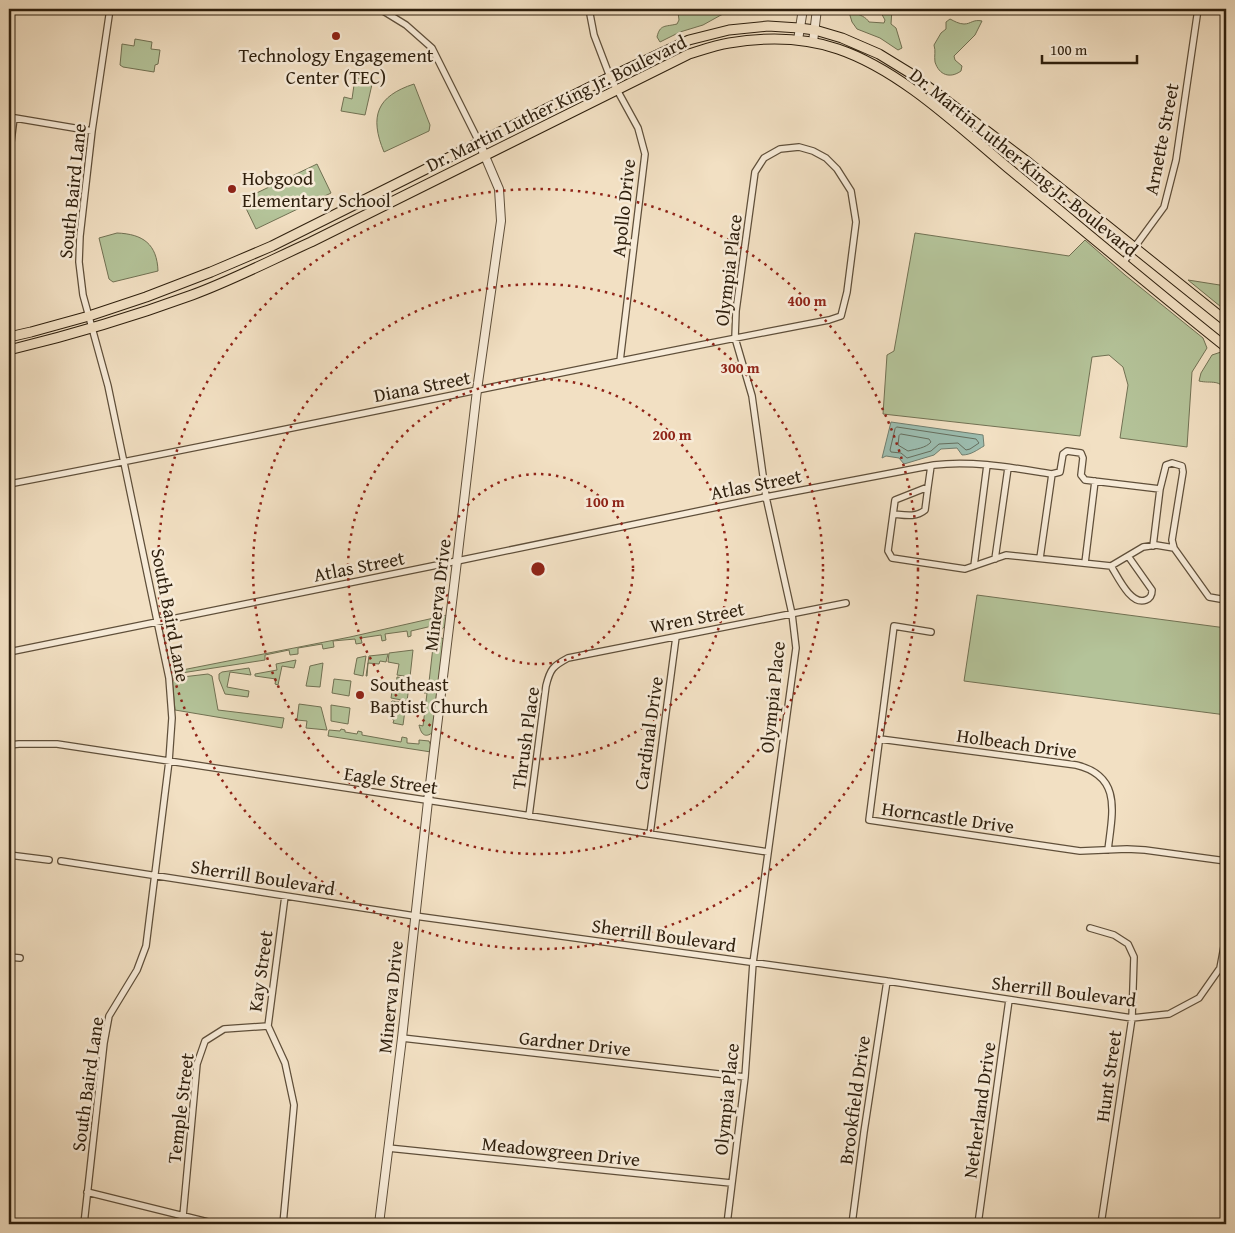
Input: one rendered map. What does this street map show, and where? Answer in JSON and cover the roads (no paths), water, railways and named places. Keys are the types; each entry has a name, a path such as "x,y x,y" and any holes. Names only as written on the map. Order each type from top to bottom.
{"main road":[{"name":"Dr. Martin Luther King Jr. Boulevard","path":"9,337 89,316 146,297 212,272 272,246 610,77 689,40 729,30 768,26 814,30 842,38 878,54 910,73 1029,163 1226,321"},
{"name":"Dr. Martin Luther King Jr. Boulevard","path":"9,350 92,328 193,295 311,242 689,54 728,43 765,38 813,42 837,49 864,60 895,78 939,110 1226,347"}],"street":[{"name":"South Baird Lane","path":"84,1224 104,1043 109,1016 137,970 146,946 169,761 172,718 169,678 158,622 108,386 83,295 79,262 80,236 92,131 110,9"},
{"path":"276,9 307,9"},
{"name":"Minerva Drive","path":"379,1224 477,390 501,220 499,190 485,155 432,48 406,25 380,9"},
{"name":"Apollo Drive","path":"589,9 594,35 610,77 638,128 645,154 620,361"},
{"path":"798,40 803,9"},
{"path":"813,42 817,9"},
{"name":"Arnette Street","path":"1123,263 1164,207 1176,160 1198,9"},
{"path":"9,158 12,118 92,131"},
{"name":"Diana Street","path":"9,484 829,320 841,316 847,292 856,222 851,191 837,169 826,158 813,151 798,147"},
{"name":"Olympia Place","path":"727,1224 745,1078 753,963 796,648 792,614 766,497 752,396 735,338 736,311 755,172 764,158 780,149 798,147"},
{"path":"1040,558 1052,474 1060,472 1063,454 1067,451 1081,453 1083,458 1081,475 1085,480 1160,489"},
{"name":"Atlas Street","path":"9,652 457,562 766,497 948,463 970,463 1052,474"},
{"path":"1153,546 1160,489 1166,465 1172,463 1182,466 1183,472 1172,540 1174,548 1209,597 1226,600"},
{"path":"974,566 987,465"},
{"path":"893,514 914,515 920,514 925,510 932,466"},
{"path":"995,559 1008,468"},
{"path":"1084,564 1095,481"},
{"path":"928,487 895,500 888,551 892,558 965,569 1006,555 1111,566 1142,547 1174,548"},
{"path":"1111,566 1130,596 1144,601 1152,594 1152,590 1128,556"},
{"name":"Wren Street","path":"555,665 568,658 846,602"},
{"name":"Horncastle Drive","path":"931,632 894,626 869,820 1080,851 1145,850 1226,861"},
{"name":"Cardinal Drive","path":"650,834 676,637"},
{"name":"Thrush Place","path":"529,816 546,686 549,674 555,665"},
{"name":"Holbeach Drive","path":"880,739 1086,767 1104,781 1113,802 1108,850"},
{"name":"Eagle Street","path":"9,745 57,744 768,852"},
{"path":"9,855 49,860"},
{"name":"Sherrill Boulevard","path":"61,861 415,916 887,981 1132,1018 1169,1014 1199,998 1223,968 1226,936"},
{"name":"Kay Street","path":"283,1224 294,1105 285,1064 268,1026 285,896"},
{"name":"Hunt Street","path":"1090,928 1114,935 1128,944 1134,957 1132,1018 1102,1224"},
{"path":"9,957 20,958"},
{"name":"Brookfield Drive","path":"852,1224 887,981"},
{"name":"Netherland Drive","path":"978,1224 1009,1000"},
{"name":"Temple Street","path":"183,1216 197,1064 205,1041 224,1029 268,1026"},
{"name":"Gardner Drive","path":"402,1038 745,1078"},
{"name":"Meadowgreen Drive","path":"388,1148 731,1184"},
{"path":"87,1192 216,1224"}],"water":[{"path":"891,422 983,435 984,446 965,455 962,455 957,448 941,449 934,455 904,464 899,458 886,456 882,458"}],"place":[{"name":"Technology Engagement Center (TEC)","path":"336,36"},
{"name":"Hobgood Elementary School","path":"232,189"},
{"name":"Southeast Baptist Church","path":"360,695"}]}
